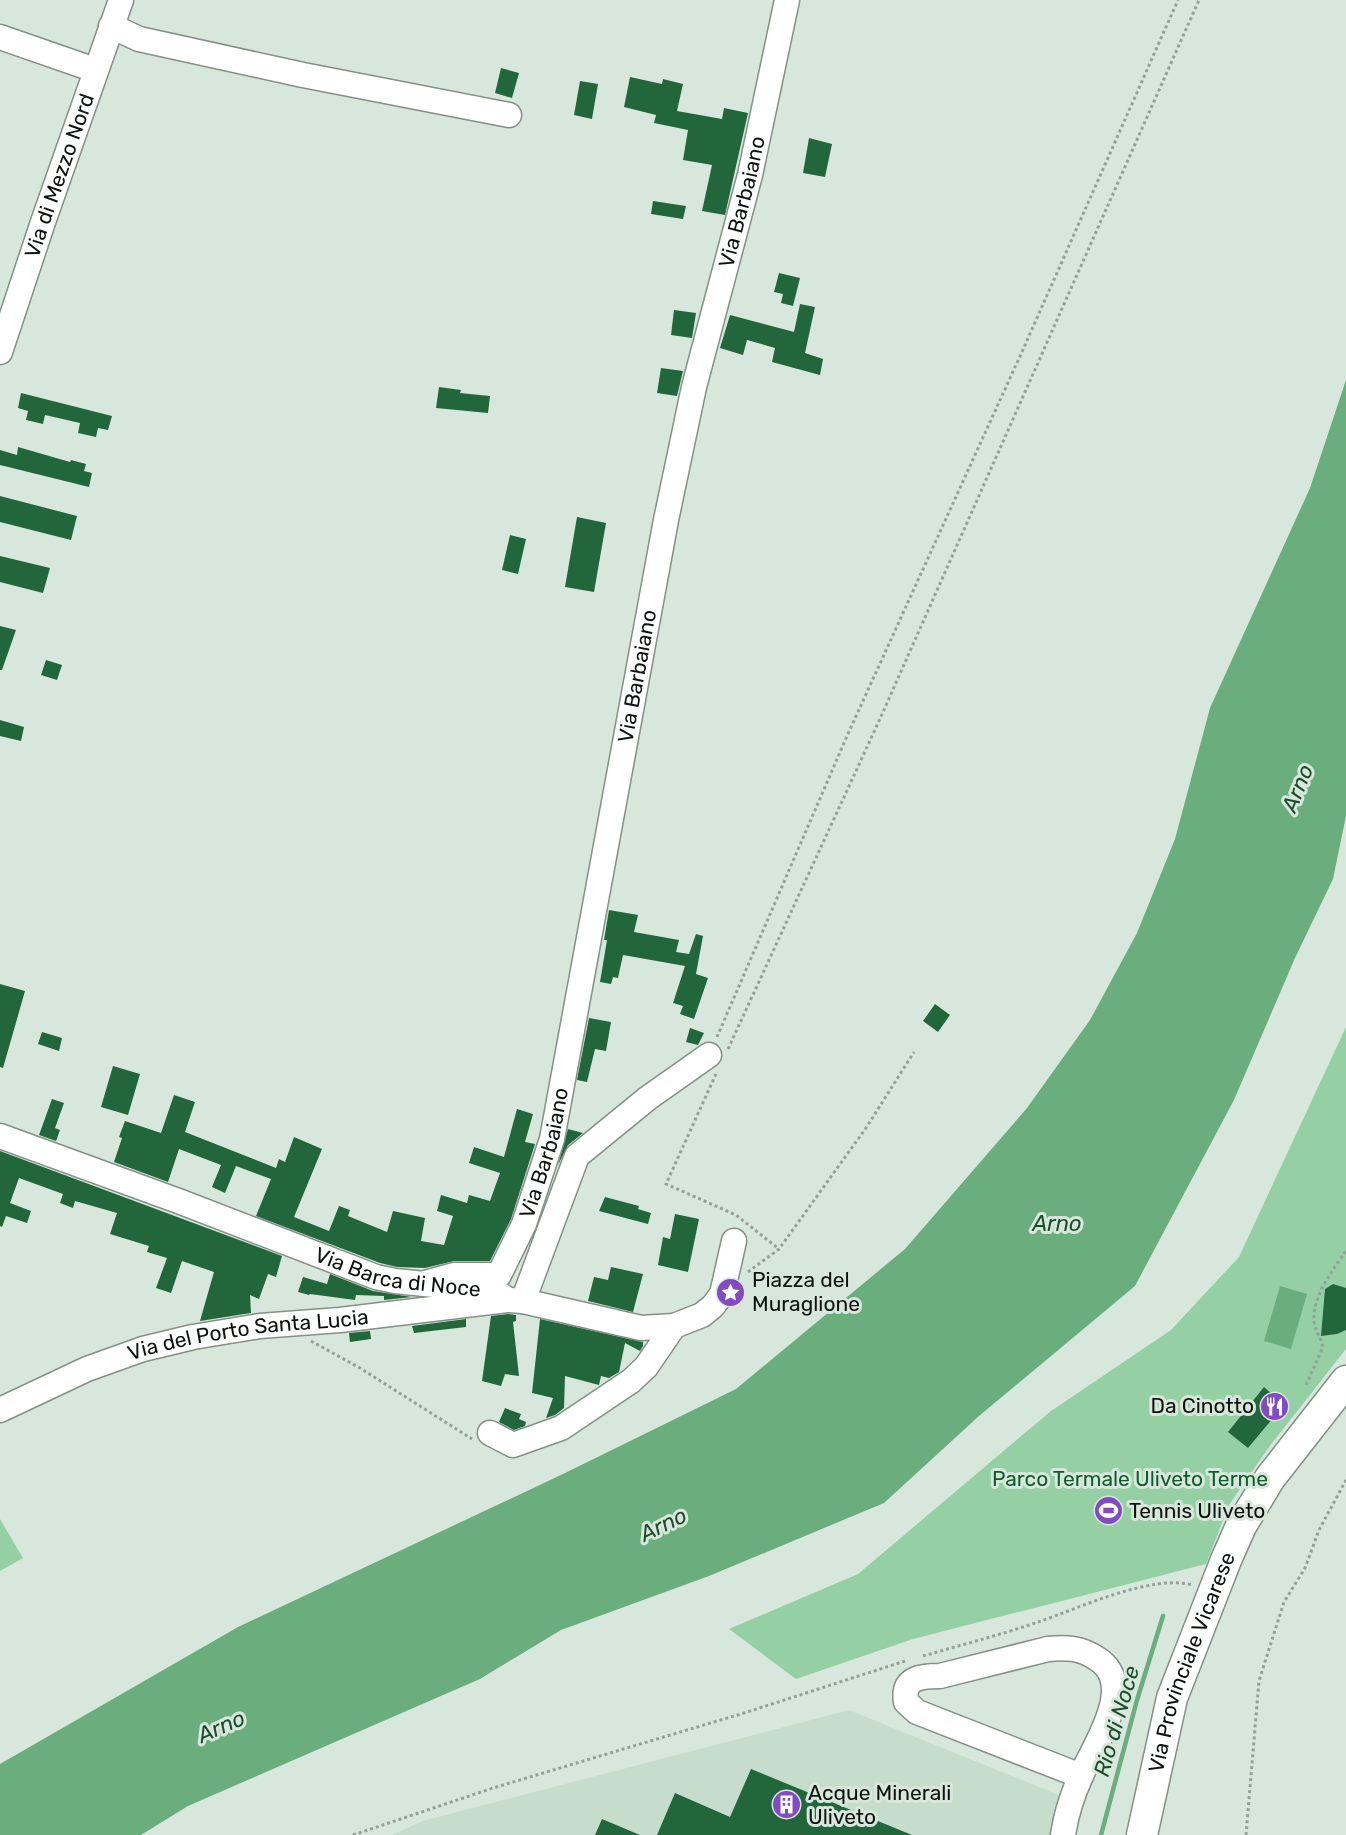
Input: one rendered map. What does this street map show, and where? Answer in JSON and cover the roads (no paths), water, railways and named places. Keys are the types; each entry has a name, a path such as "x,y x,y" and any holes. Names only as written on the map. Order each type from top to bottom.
{"main road":[{"name":"Via Provinciale Vicarese","path":"1142,1835 1172,1698 1241,1526 1270,1478 1346,1381"}],"street":[{"name":"Via di Mezzo Nord","path":"0,352 95,70 121,0"},
{"name":"Via Barbaiano","path":"425,1283 454,1275 499,1275 524,1224 552,1140 666,520 694,387 750,175 787,0"},
{"path":"111,26 139,39 303,75 509,115"},
{"path":"0,37 95,70"},
{"path":"516,1300 577,1156 648,1098 718,1058"},
{"name":"Via Barca di Noce","path":"0,1136 376,1277 494,1291 516,1300 641,1328 674,1326"},
{"path":"482,1437 513,1444 546,1435 561,1428 638,1375 674,1326 702,1315 722,1294 726,1286 734,1241"},
{"name":"Via del Porto Santa Lucia","path":"0,1410 87,1370 143,1349 193,1337 260,1326 340,1320 516,1300"},
{"path":"1063,1835 1071,1798 1105,1726 1113,1702 1114,1687 1110,1674 1101,1661 1086,1651 1061,1648 1033,1652 940,1676 923,1676 911,1681 906,1689 906,1702 916,1712 1081,1776"}],"water":[{"name":"Arno","path":"1346,380 1346,816 1333,879 1295,958 1234,1100 1135,1286 979,1416 884,1503 709,1576 561,1630 480,1679 188,1806 141,1835 0,1835 0,1764 238,1627 563,1474 736,1389 905,1249 1027,1108 1090,1020 1137,933 1175,839 1210,708 1310,488"},
{"path":"1280,1286 1307,1294 1291,1349 1264,1341"}],"waterway":[{"name":"Rio di Noce","path":"1101,1835 1137,1700 1163,1616"}],"place":[{"name":"Piazza del Muraglione","path":"731,1292"},
{"name":"Da Cinotto","path":"1275,1406"},
{"name":"Tennis Uliveto","path":"1108,1511"},
{"name":"Acque Minerali Uliveto","path":"787,1805"}],"park label":[{"name":"Parco Termale Uliveto Terme","path":"1130,1479"}]}
